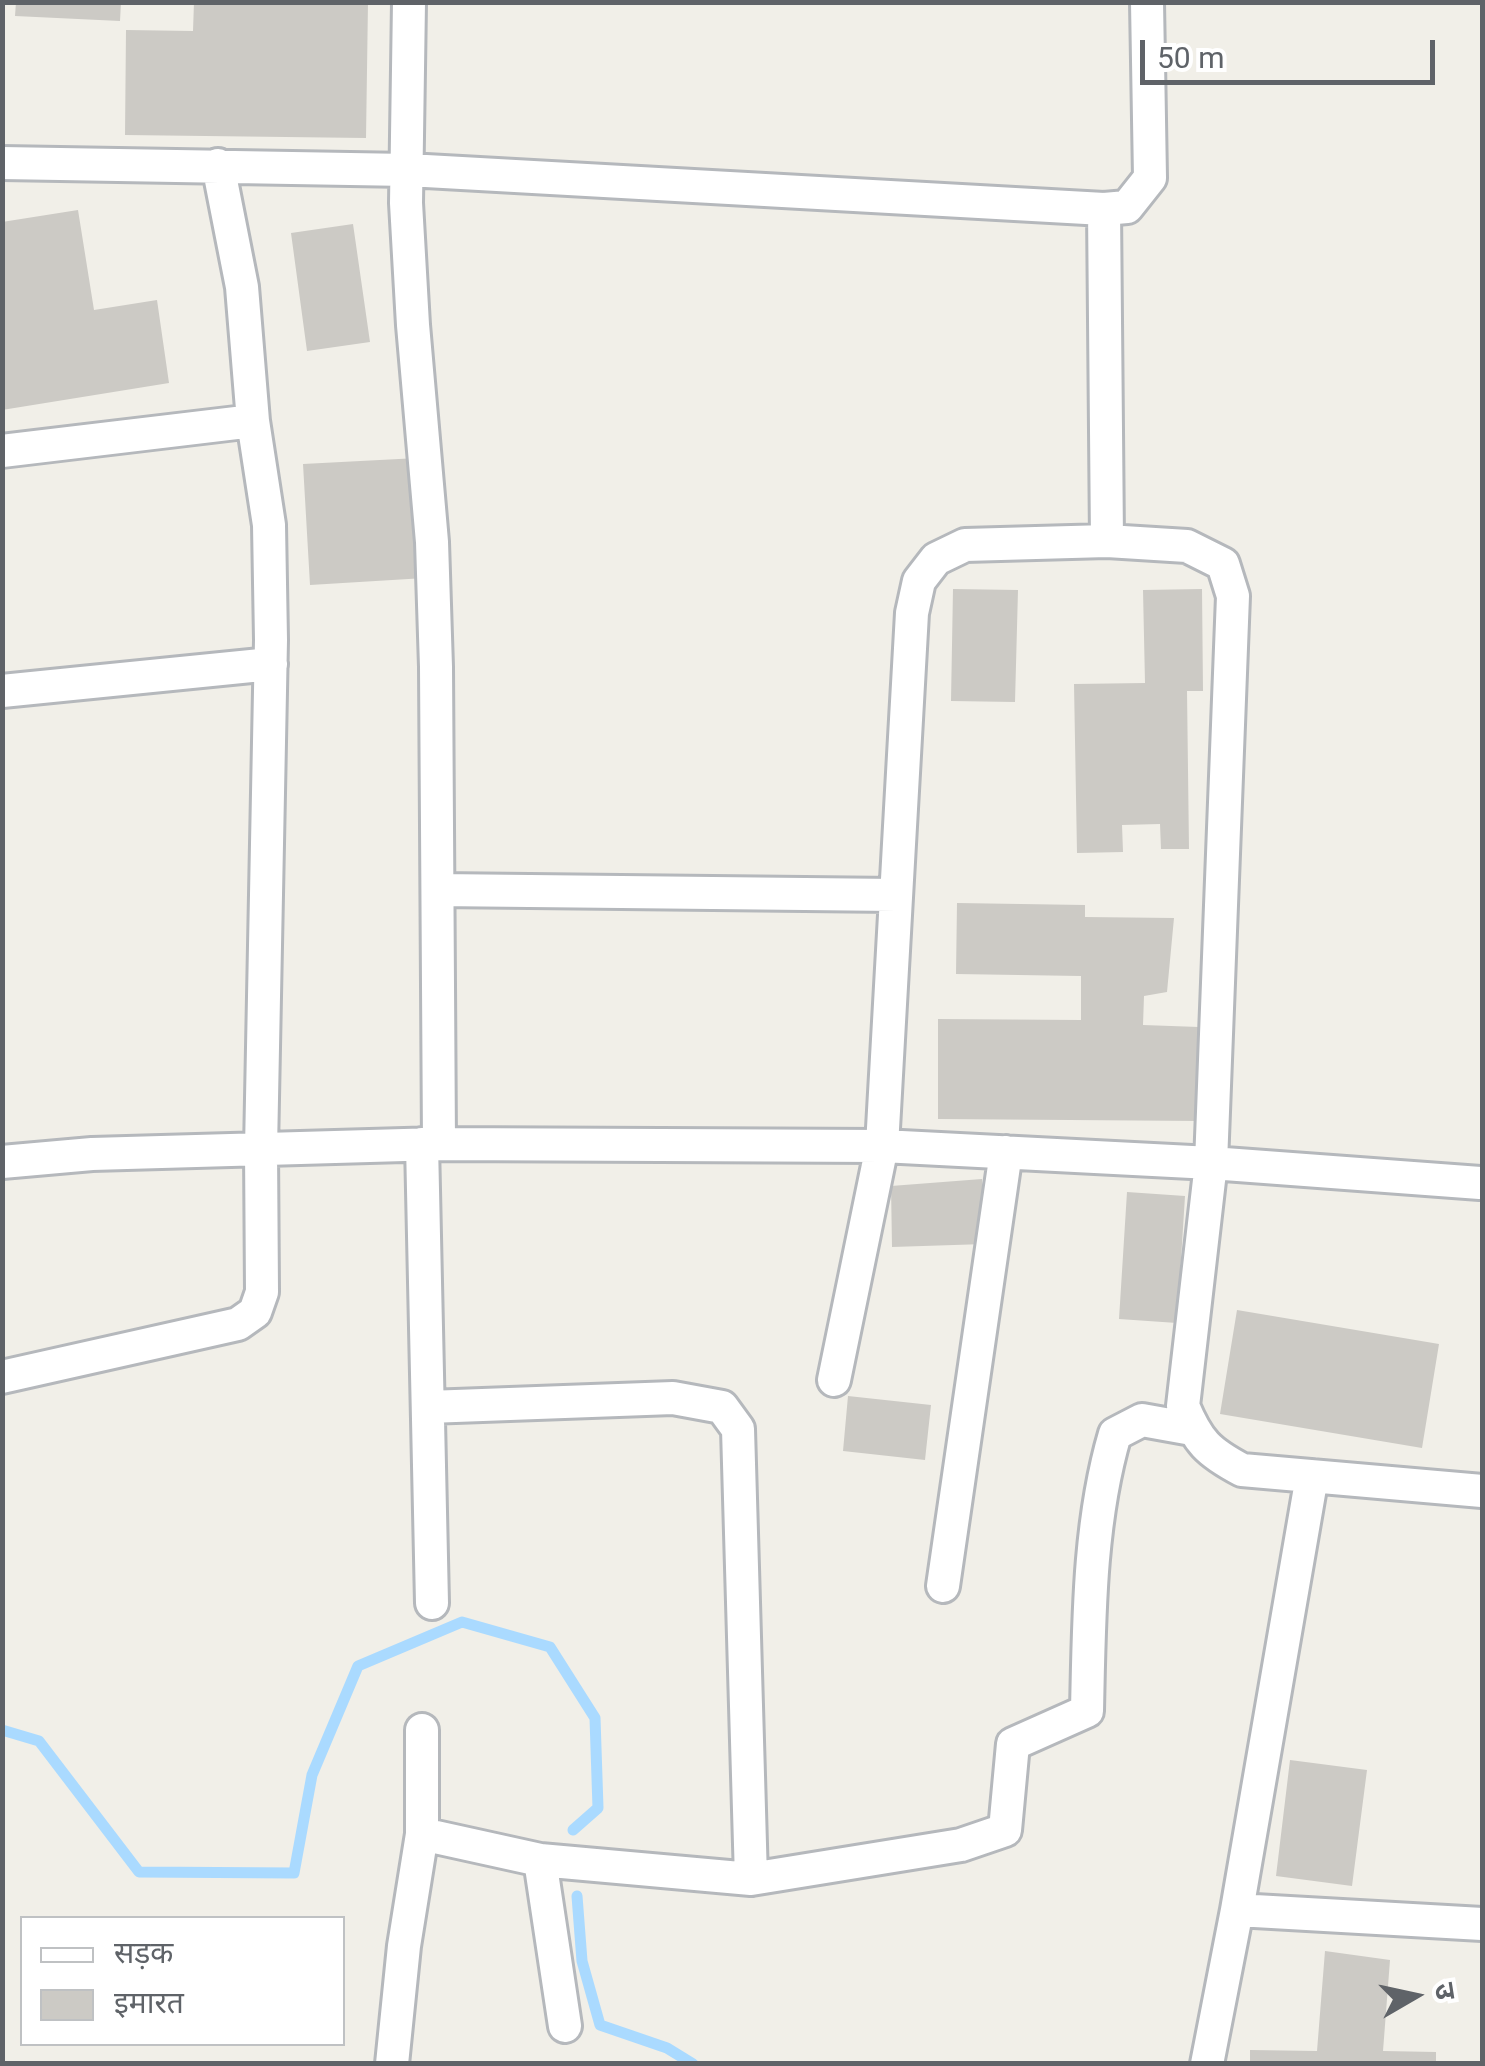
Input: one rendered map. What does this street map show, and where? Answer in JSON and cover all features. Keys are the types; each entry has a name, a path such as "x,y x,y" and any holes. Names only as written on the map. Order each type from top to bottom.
{"street":[{"path":"409,2 406,203 433,578 438,890 430,1144 428,1407 432,1603"},
{"path":"2,163 408,170 1104,209 1127,207 1150,178 1147,2"},
{"path":"2,1376 238,1324 256,1312 262,1292 261,1149 271,664 268,525 242,287 218,165"},
{"path":"1104,209 1107,541"},
{"path":"2,451 254,420"},
{"path":"834,1380 882,1146 912,613 920,580 936,559 966,545 1107,541 1187,546 1223,564 1232,596 1211,1163 1182,1406 1192,1429 1210,1452 1242,1470 1482,1491"},
{"path":"2,691 271,664"},
{"path":"438,890 896,895"},
{"path":"2,1162 92,1154 430,1144 882,1146 1211,1163 1480,1183"},
{"path":"944,1586 1006,1152"},
{"path":"428,1407 673,1398 722,1407 738,1429 751,1879"},
{"path":"422,1834 540,1860 751,1879 961,1844 1006,1830 1013,1744 1087,1712 1101,1481 1115,1434 1142,1420 1192,1429"},
{"path":"1208,2064 1312,1476"},
{"path":"392,2064 404,1946 422,1834 422,1730"},
{"path":"540,1860 566,2026"},
{"path":"1237,1910 1482,1924"}],"building":[{"path":"16,2 121,2 120,21 15,16"},
{"path":"194,2 368,2 366,138 125,135 126,30 193,31"},
{"path":"78,210 94,310 157,300 169,383 2,410 2,222"},
{"path":"353,224 370,342 307,351 291,233"},
{"path":"418,458 425,578 310,585 303,464"},
{"path":"953,589 1018,590 1015,702 951,701"},
{"path":"1202,589 1203,691 1187,691 1189,849 1161,849 1160,824 1122,825 1123,852 1077,853 1074,684 1145,683 1143,590"},
{"path":"957,903 1085,905 1085,917 1174,918 1167,992 1144,996 1143,1025 1199,1027 1201,1121 938,1119 938,1019 1081,1020 1081,976 956,974"},
{"path":"982,1179 985,1244 892,1247 891,1186"},
{"path":"1127,1192 1185,1196 1177,1323 1119,1319"},
{"path":"1237,1310 1439,1344 1422,1448 1220,1414"},
{"path":"848,1396 931,1405 925,1460 843,1451"},
{"path":"1290,1760 1367,1770 1352,1886 1276,1876"},
{"path":"1325,1951 1390,1960 1383,2051 1436,2052 1436,2064 1250,2064 1250,2050 1317,2051"}],"waterway":[{"path":"2,1730 39,1741 139,1872 294,1873 312,1775 358,1666 462,1622 550,1647 595,1718 598,1808 573,1830"},
{"path":"577,1896 582,1961 600,2025 667,2048 693,2064"}]}
